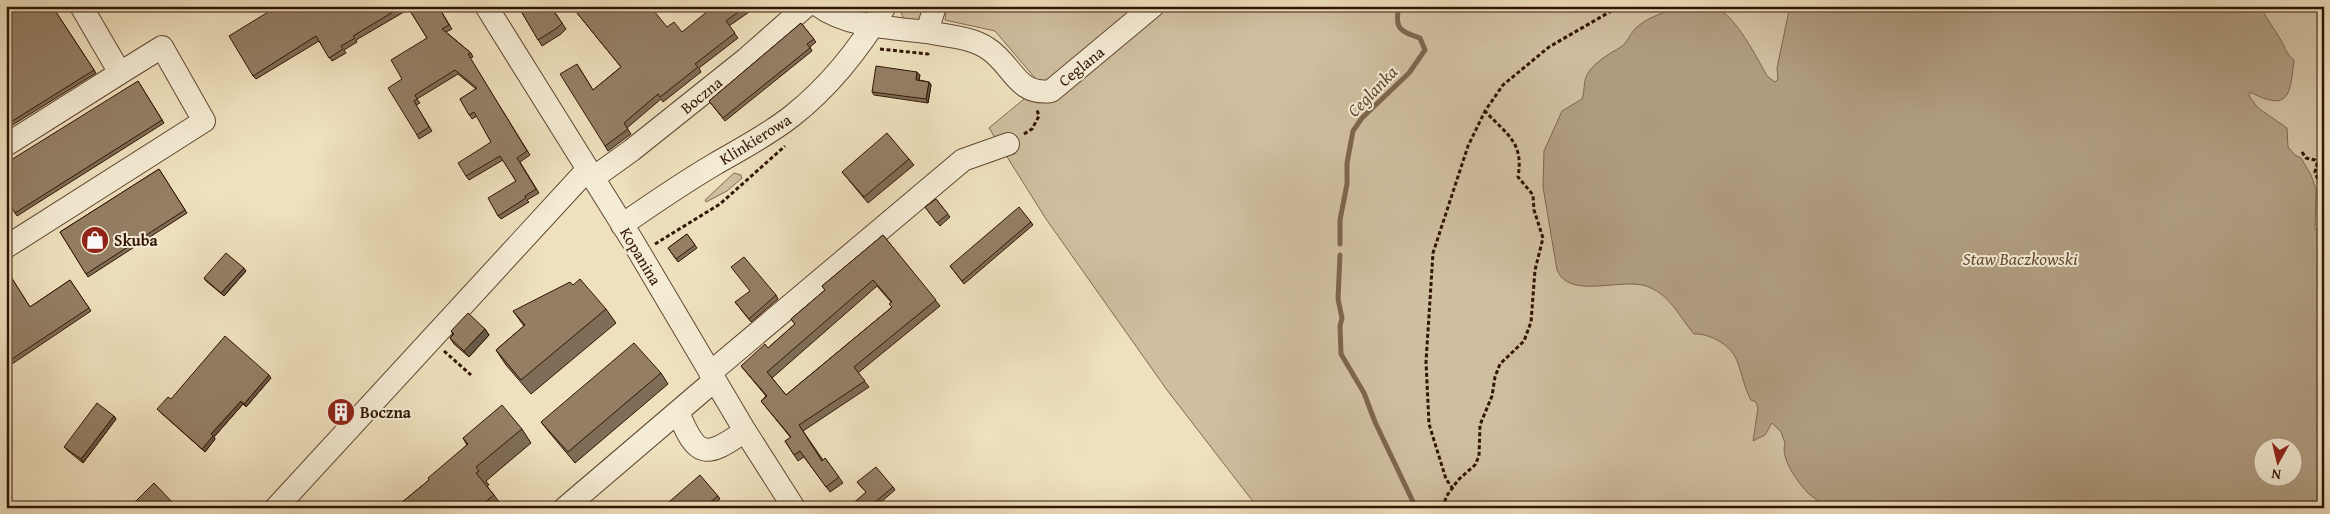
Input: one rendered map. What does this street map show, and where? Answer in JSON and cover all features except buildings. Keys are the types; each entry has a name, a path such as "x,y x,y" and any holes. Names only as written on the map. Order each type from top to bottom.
{"street":[{"path":"81,6 120,73"},
{"name":"Kopanina","path":"486,6 639,252 745,431 794,508"},
{"name":"Boczna","path":"276,508 590,174 632,150 746,59 806,6"},
{"path":"819,6 834,14 930,41 962,39 987,48 1006,64 1022,86 1037,93"},
{"name":"Klinkierowa","path":"622,225 713,166 769,133 793,115 838,72 874,25 885,6"},
{"path":"930,41 934,6"},
{"name":"Ceglana","path":"1037,93 1051,91 1153,6"},
{"path":"6,145 162,47 204,121 6,247"},
{"path":"565,508 678,412 713,377 963,160 1008,144"},
{"path":"678,412 690,438 696,446 703,450 718,449 745,431"}],"path":[{"path":"1454,489 1446,479 1429,424 1426,362 1432,253 1468,146 1485,111 1503,84 1549,48 1620,6"},
{"path":"879,49 928,54 930,41"},
{"path":"1008,144 1032,129 1039,116 1037,93"},
{"path":"1444,508 1446,497 1454,489 1458,480 1475,465 1479,456 1480,425 1492,396 1495,377 1500,364 1524,340 1529,332 1535,270 1543,238 1534,210 1533,195 1518,177 1521,161 1518,146 1485,111"},
{"path":"2302,152 2306,158 2315,160 2317,164 2315,172 2324,195"},
{"path":"639,252 720,204"},
{"path":"443,350 472,375"}],"shaded area":[{"path":"902,6 926,6 920,21 904,20 901,12"},
{"path":"947,6 2324,6 2324,508 1258,508 1167,390 1046,219 989,128 1041,85 995,31 945,20"},
{"path":"734,173 741,175 742,178 727,191 706,202 705,200"}],"water":[{"name":"Staw Baczkowski","path":"1790,6 2261,6 2287,52 2294,60 2293,72 2286,97 2273,101 2250,92 2249,96 2258,108 2287,128 2288,147 2295,155 2301,158 2311,175 2316,189 2315,229 2324,233 2324,508 1824,508 1794,476 1787,462 1784,449 1785,443 1781,432 1772,423 1765,435 1753,441 1758,408 1756,402 1751,400 1736,360 1727,347 1711,337 1694,334 1669,302 1657,291 1649,287 1638,284 1585,286 1573,284 1564,279 1557,270 1543,187 1544,151 1562,111 1582,99 1586,76 1591,69 1603,58 1623,45 1643,22 1653,17 1665,12 1691,7 1715,9 1724,13 1742,33 1767,76 1775,82 1778,79 1777,68"}],"waterway":[{"name":"Ceglanka","path":"1340,244 1340,220 1347,184 1347,163 1353,131 1362,118 1409,73 1425,50 1420,38 1400,28 1397,20 1399,6"},
{"name":"Ceglanka","path":"1340,255 1338,299 1342,318 1340,326 1341,354 1364,393 1375,422 1416,508"}],"place":[{"name":"Skuba","path":"95,240"},
{"name":"Boczna","path":"341,412"}]}
